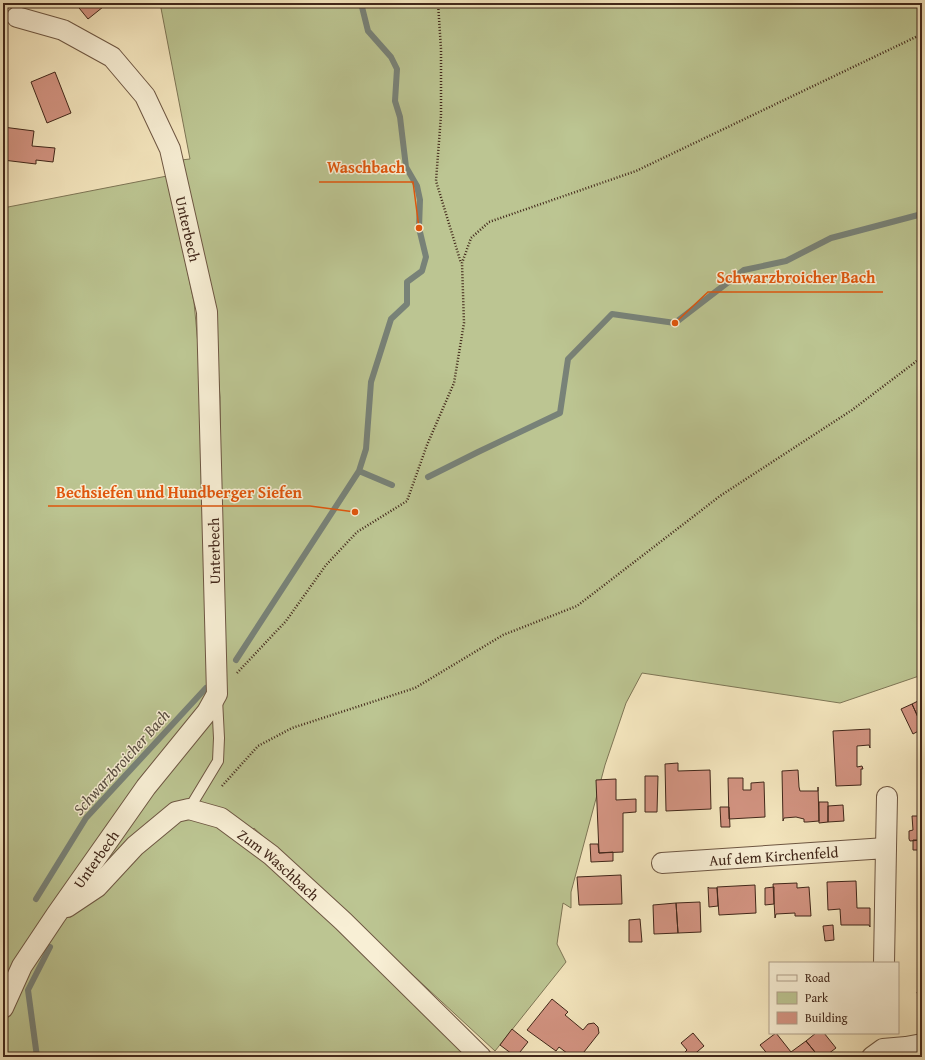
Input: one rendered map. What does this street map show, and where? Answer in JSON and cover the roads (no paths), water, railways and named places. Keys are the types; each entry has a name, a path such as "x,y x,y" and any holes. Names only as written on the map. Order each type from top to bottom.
{"street":[{"name":"Unterbech","path":"3,1008 22,966 56,915 146,787 207,712 217,694 207,312 170,149 145,96 112,57 63,30 17,17"},
{"path":"884,962 887,797"},
{"path":"56,915 97,887 135,846 176,812 189,809"},
{"name":"Zum Waschbach","path":"189,809 221,818 271,855 343,921 481,1057"},
{"name":"Auf dem Kirchenfeld","path":"662,863 886,848"},
{"path":"880,1046 906,1048 922,1044"}],"lane":[{"path":"189,809 218,761 219,738 217,694"}],"waterway":[{"path":"359,471 366,449 371,382 391,319 407,304 407,282 422,271 426,257 419,228 420,200 417,186 406,167 400,117 395,101 397,69 391,57 368,31 361,3"},
{"name":"Schwarzbroicher Bach","path":"428,477 560,413 568,359 612,314 675,323 744,270 786,261 831,238 922,214"},
{"name":"Schwarzbroicher Bach","path":"236,660 359,471 392,485"},
{"name":"Schwarzbroicher Bach","path":"36,899 86,818 206,688"},
{"name":"Schwarzbroicher Bach","path":"37,1057 28,990 50,947"}],"place":[{"name":"Waschbach","path":"419,228"},
{"name":"Schwarzbroicher Bach","path":"675,323"},
{"name":"Bechsiefen und Hundberger Siefen","path":"355,512"}]}
